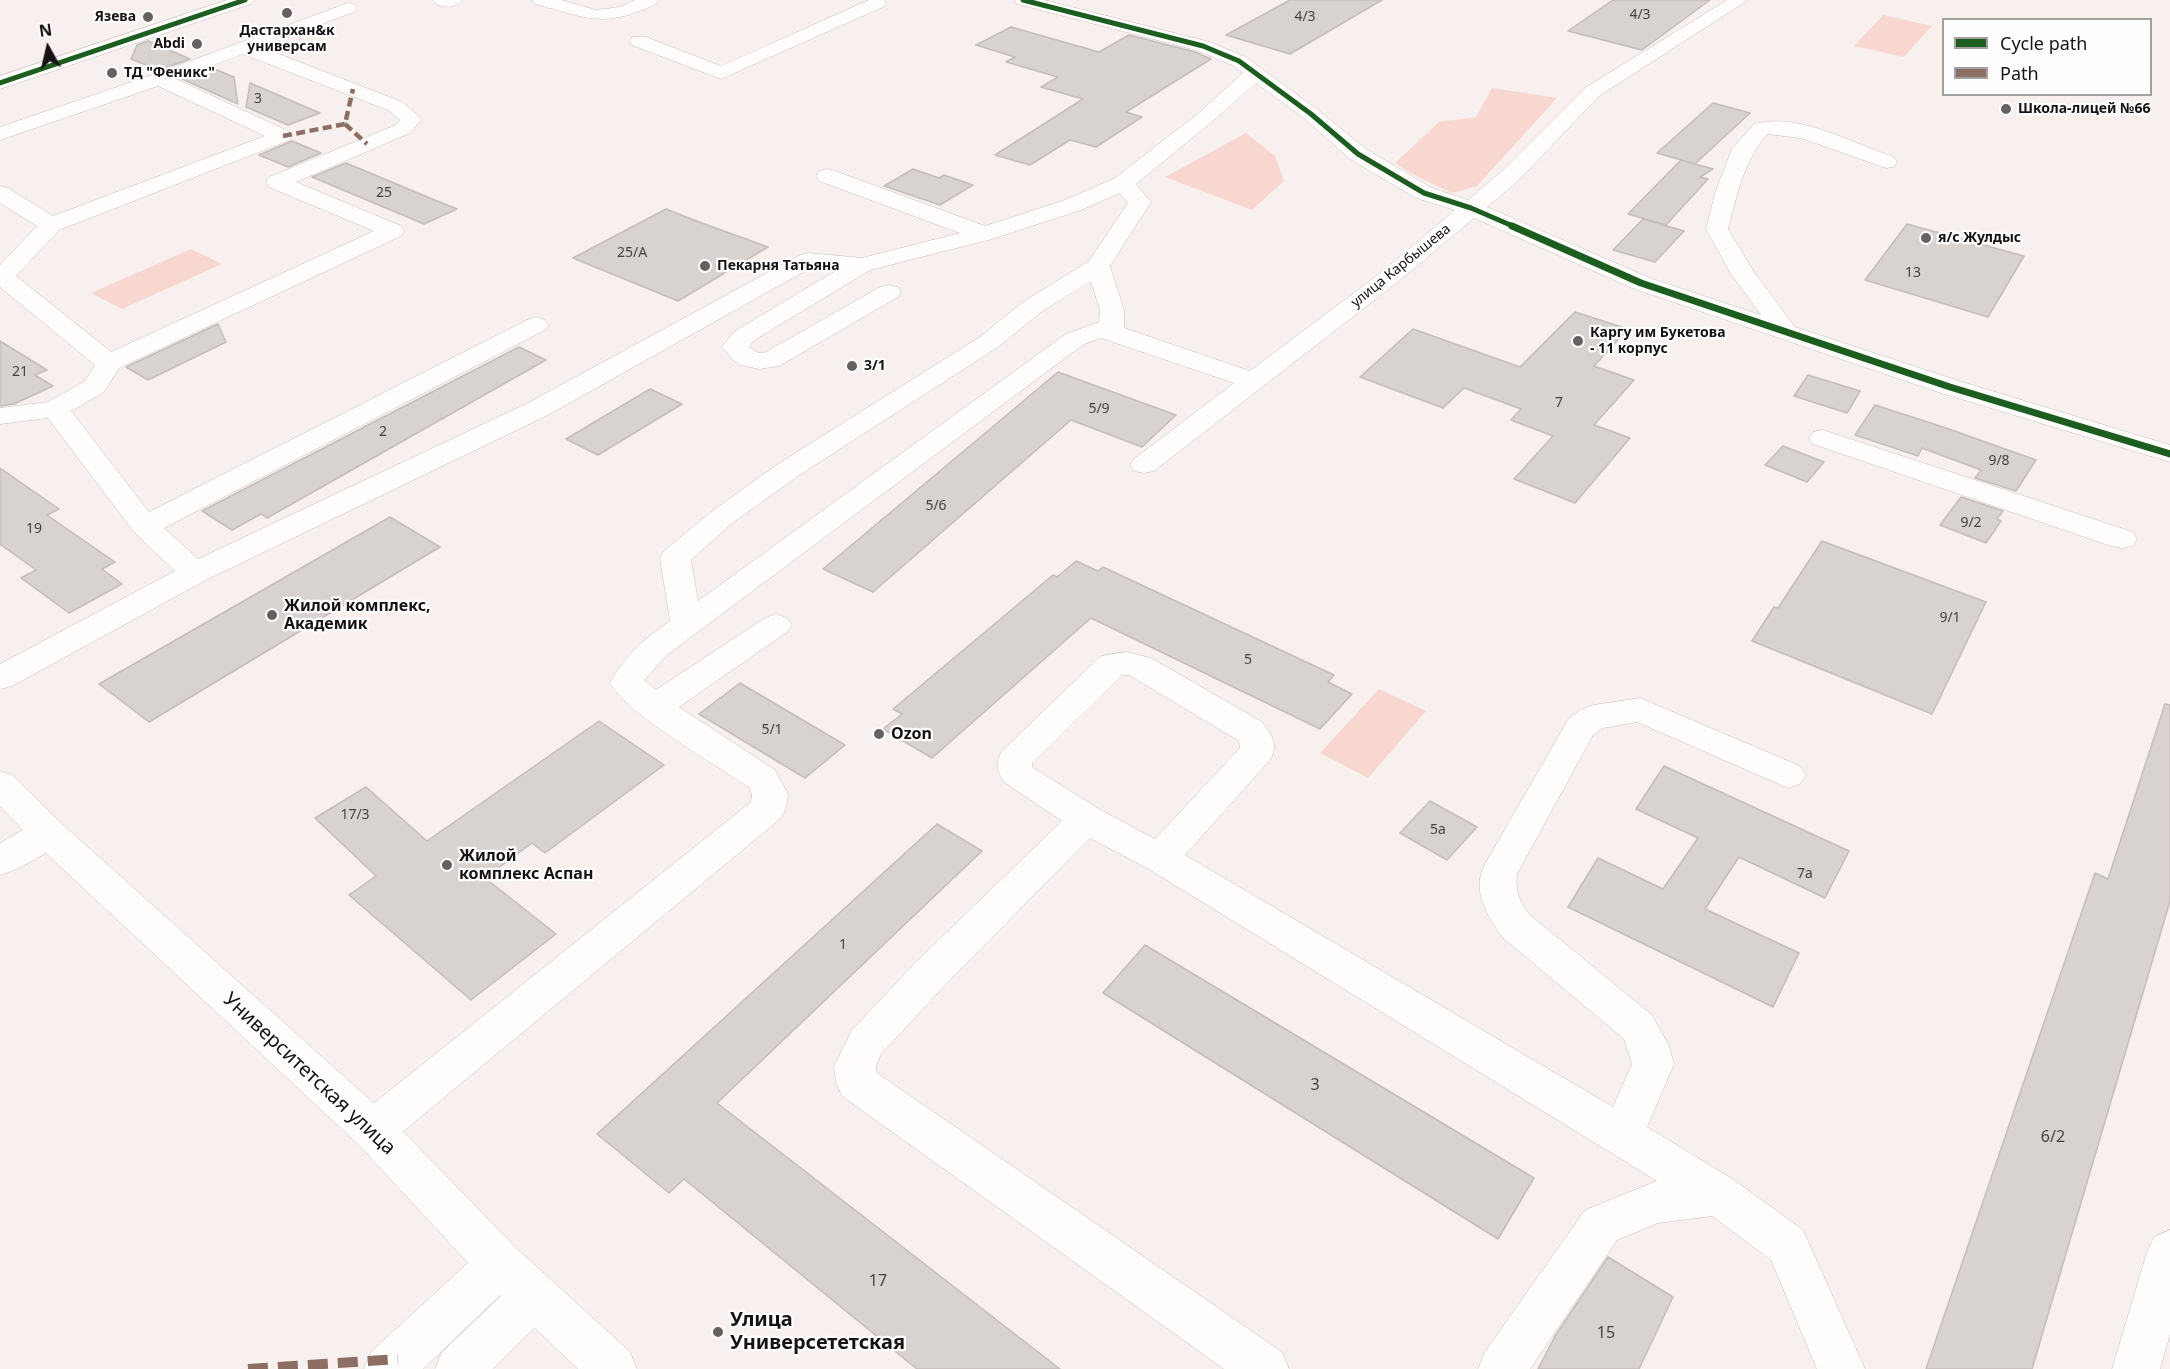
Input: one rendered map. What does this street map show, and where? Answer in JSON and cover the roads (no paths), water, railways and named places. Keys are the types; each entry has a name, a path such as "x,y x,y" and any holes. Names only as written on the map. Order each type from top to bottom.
{"street":[{"path":"0,83 245,0"},
{"path":"0,134 159,79 348,8 330,0"},
{"path":"441,0 453,0"},
{"path":"541,0 596,15 624,12 650,0"},
{"path":"639,41 721,73 877,3 867,0"},
{"path":"1023,0 1203,46 1239,61 1311,114 1359,154 1424,192 1471,208 1641,284 1785,330 1950,387 2170,454"},
{"name":"улица Карбышева","path":"1144,465 1391,276 1510,176 1592,92 1739,0"},
{"path":"0,416 55,409 95,386 109,363 393,231 277,182 403,129 412,119 395,106 243,47"},
{"path":"888,292 770,361 755,362 739,354 735,347 744,336 862,266 984,234 1072,206 1123,183 1208,116 1256,72"},
{"path":"109,363 2,277 51,225 283,136 159,79"},
{"path":"1785,330 1743,274 1717,229 1727,190 1743,149 1761,128 1776,126 1793,128 1886,162"},
{"path":"826,177 984,234"},
{"path":"686,625 675,558 721,518 788,470 989,342 1032,307 1098,266 1140,202 1123,183"},
{"path":"0,194 51,225"},
{"path":"0,678 195,573 538,409 623,360 808,260 862,266"},
{"path":"1098,266 1112,310 1111,332"},
{"path":"144,526 536,325"},
{"path":"373,1130 768,808 770,794 763,780 656,708 626,683 636,666 650,652 1075,339 1099,330 1111,332 1254,381"},
{"path":"55,409 144,526 195,573"},
{"path":"1823,438 2122,539"},
{"path":"656,708 674,692 776,625"},
{"path":"1160,858 1258,751 1256,739 1250,731 1138,666 1127,663 1113,664 1014,760 1016,772 1086,819 1160,858 1718,1195 1787,1245 1841,1369"},
{"path":"1622,1136 1653,1064 1648,1047 1638,1027 1516,927 1503,909 1496,890 1498,874 1581,727 1594,717 1640,710 1788,775"},
{"name":"Университетская улица","path":"0,783 48,833 373,1130 500,1264 613,1369"},
{"path":"1086,819 930,974 866,1042 855,1066 857,1083 1265,1369"},
{"path":"0,861 48,833"},
{"path":"1502,1369 1601,1225 1656,1202 1718,1195"},
{"path":"2136,1369 2170,1252"},
{"path":"388,1369 500,1264"},
{"path":"459,1369 534,1296"}],"place":[{"name":"Дастархан&к универсам","path":"287,13"},
{"name":"Язева","path":"148,17"},
{"name":"Abdi","path":"197,44"},
{"name":"ТД \"Феникс\"","path":"112,73"},
{"name":"Школа-лицей №66","path":"2006,109"},
{"name":"я/c Жулдыс","path":"1926,238"},
{"name":"Пекарня Татьяна","path":"705,266"},
{"name":"Каргу им Букетова - 11 корпус","path":"1578,341"},
{"name":"3/1","path":"852,366"},
{"name":"Жилой комплекс, Академик","path":"272,615"},
{"name":"Ozon","path":"879,734"},
{"name":"Жилой комплекс Аспан","path":"447,865"},
{"name":"Улица Универсететская","path":"718,1332"}]}
